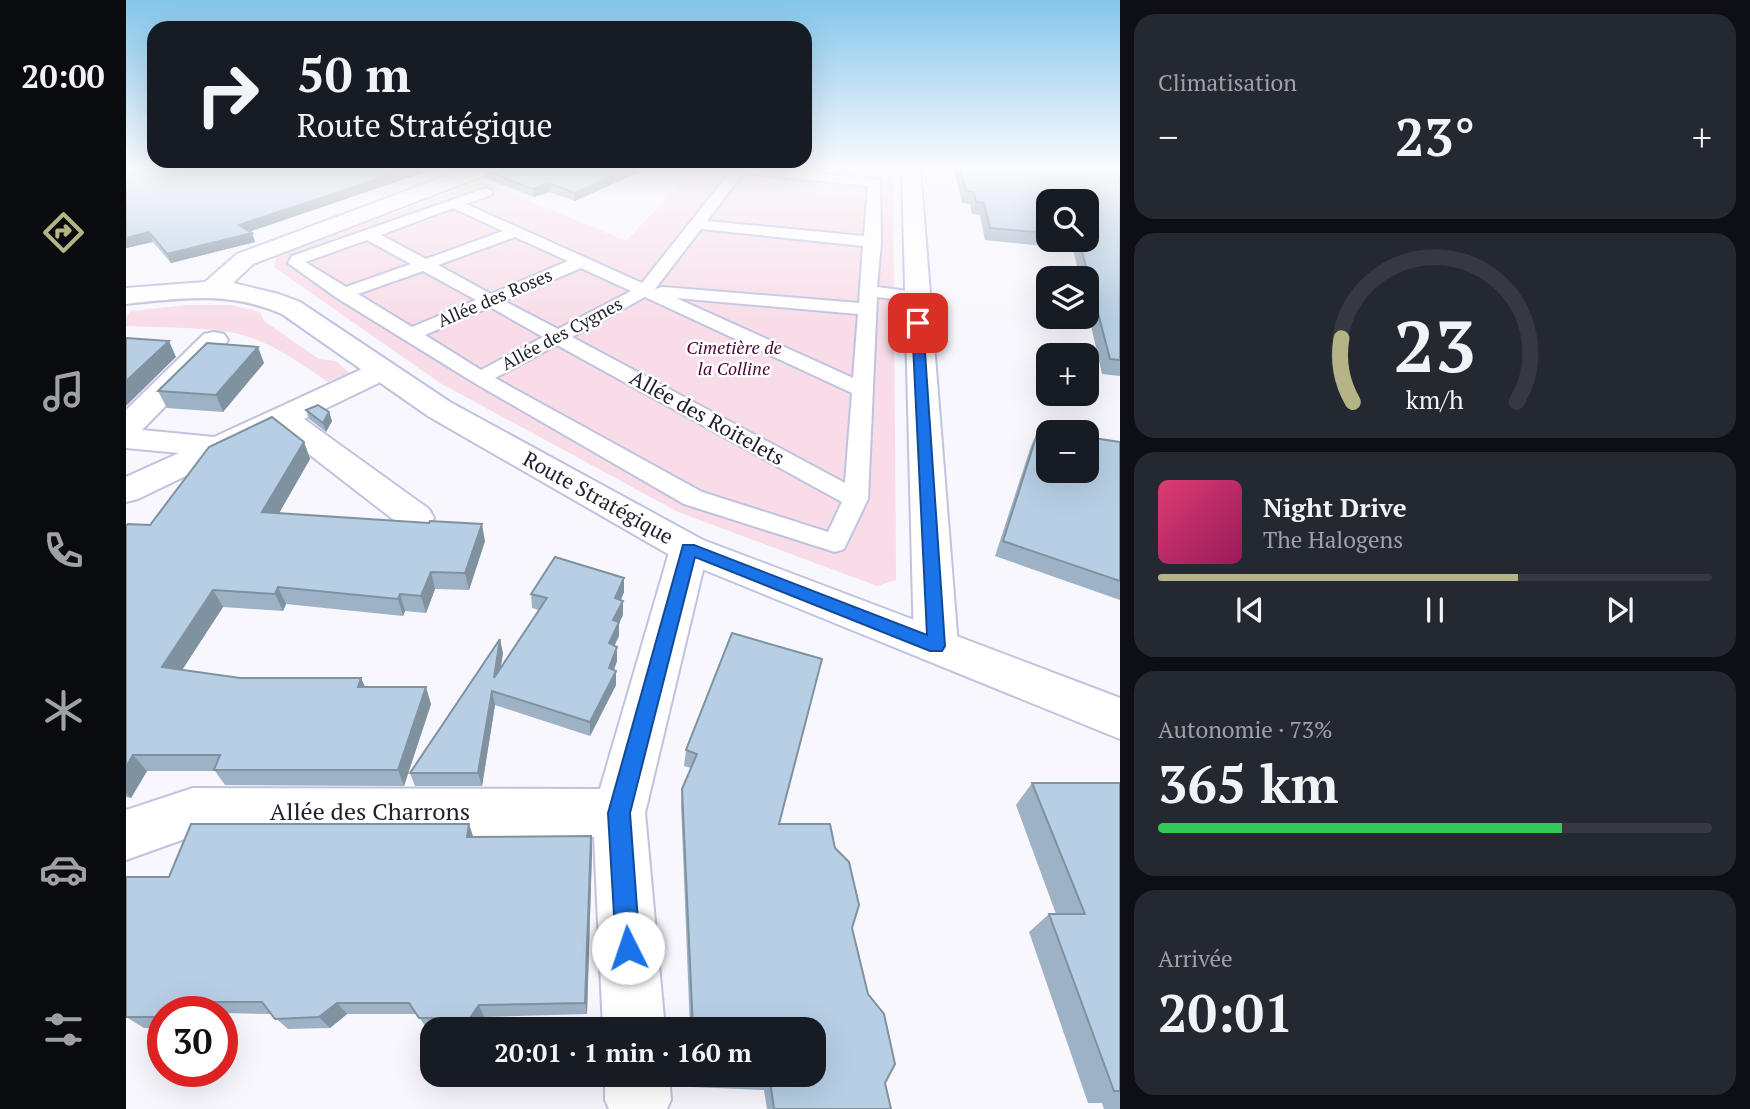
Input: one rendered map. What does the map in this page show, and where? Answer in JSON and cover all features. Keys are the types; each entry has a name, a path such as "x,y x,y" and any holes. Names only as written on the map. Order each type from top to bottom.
{"street":[{"path":"214,287 245,259 352,219"},
{"path":"899,219 916,297 936,646"},
{"name":"Route Stratégique","path":"126,296 214,287 266,295 291,308 439,409 689,549 1120,719"},
{"path":"126,428 214,340"},
{"path":"126,491 383,370"},
{"path":"281,418 416,519"},
{"path":"126,438 219,447"},
{"path":"633,1017 619,813 689,549"},
{"name":"Allée des Charrons","path":"126,835 193,812 619,813"}],"lane":[{"path":"410,219 298,259 296,263 480,378 693,498 835,543 856,499 873,242 879,219"},
{"path":"487,219 863,390"},
{"path":"643,291 701,219"},
{"path":"697,224 873,242"},
{"path":"343,294 515,232"},
{"name":"Allée des Roitelets","path":"368,234 856,499"},
{"name":"Allée des Roses","path":"410,335 580,262"},
{"path":"643,291 869,300 916,297"},
{"name":"Allée des Cygnes","path":"480,378 643,291"}],"green space":[{"name":"Cimetière de la Colline","path":"378,219 573,219 626,241 647,219 893,219 896,580 877,586 678,512 440,383 274,267 276,256"},
{"path":"187,305 232,305 260,312 264,321 319,359 336,361 350,373 328,382 272,347 239,334 207,329 126,326 126,317 131,311"}],"building":[{"path":"126,219 258,219 239,225 252,233 167,254 149,232 126,238"},
{"path":"988,219 1036,219 1036,232 990,228"},
{"path":"1099,219 1120,219 1120,360 1110,359 1099,317 1099,266 1086,266 1082,252 1099,252"},
{"path":"126,338 169,341 126,381"},
{"path":"207,343 258,347 216,395 158,391"},
{"path":"318,405 329,412 323,423 306,410"},
{"path":"272,417 304,442 262,512 482,524 465,573 431,572 421,596 400,594 398,599 278,587 275,594 213,590 162,667 240,678 361,678 358,687 426,687 398,770 214,770 220,755 133,755 126,767 126,526 150,525 209,447"},
{"path":"1036,437 1036,483 1099,483 1099,439 1120,442 1120,581 1003,541"},
{"path":"555,557 624,578 615,598 623,601 613,620 619,622 609,643 617,647 609,668 616,671 590,722 492,691 478,773 410,773 500,639 494,678 547,598 531,594"},
{"path":"732,633 822,659 779,824 830,824 835,848 849,862 859,905 852,928 868,994 884,1014 895,1064 885,1083 891,1109 774,1109 771,1087 826,1087 826,1017 692,1017 682,789 697,754 686,750"},
{"path":"1032,783 1120,783 1120,1091 1114,1091 1049,914 1085,914"},
{"path":"191,824 469,824 467,837 591,836 585,1003 479,1005 471,1017 419,1018 409,1003 337,1003 319,1017 275,1019 262,1002 238,1002 238,996 147,996 147,1017 126,1017 126,877 169,877"}],"route":[{"path":"628,948 619,813 689,549 936,646 918,323"}]}
